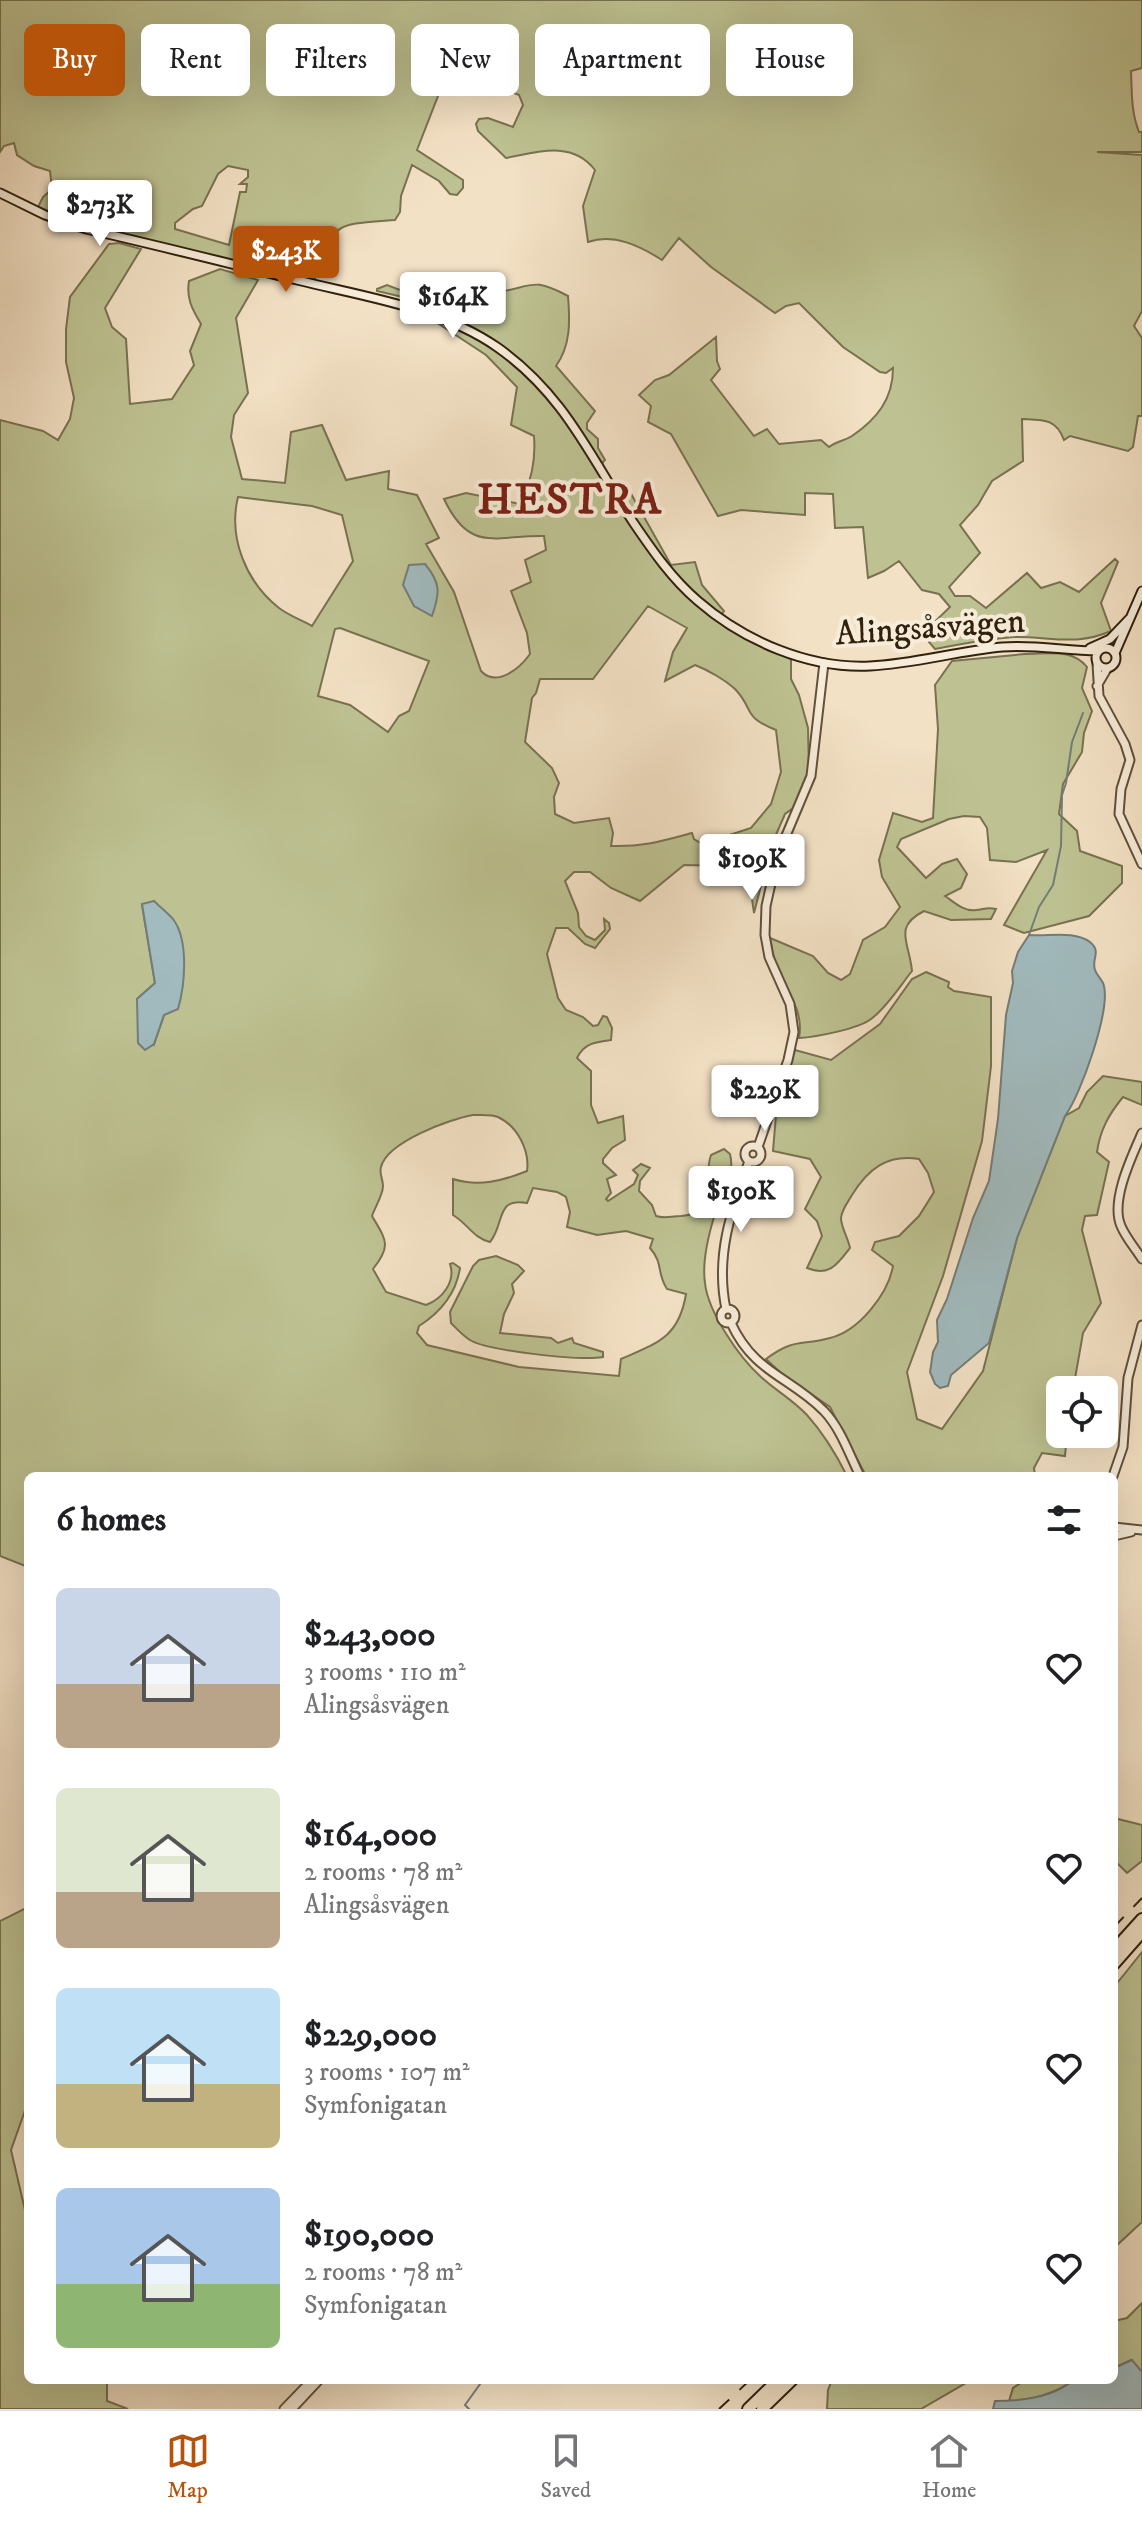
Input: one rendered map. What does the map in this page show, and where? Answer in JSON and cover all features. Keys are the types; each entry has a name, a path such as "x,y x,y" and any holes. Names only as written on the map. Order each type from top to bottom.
{"highway":[{"path":"1118,1946 1142,1919"},
{"path":"1118,1959 1142,1932"},
{"path":"748,2409 774,2384"},
{"path":"764,2407 788,2384"}],"street":[{"name":"Alingsåsvägen","path":"0,193 45,215 86,229 387,301 443,318 479,336 530,373 551,394 657,557 698,602 742,632 769,645 824,663 859,666 885,665 1006,646 1102,650 1119,636 1129,619"},
{"name":"Alingsåsvägen","path":"1097,686 1107,669 1115,663 1115,653 1142,591"},
{"name":"Alingsåsvägen","path":"1070,649 1102,644 1115,636 1129,619"},
{"name":"Alingsåsvägen","path":"1070,649 1107,669"},
{"path":"1115,653 1102,650 1096,662 1097,686 1101,702 1128,751 1130,760 1121,789 1119,814 1142,864"},
{"path":"824,663 811,776 777,857 766,906 765,935 769,957 790,1004 794,1032 788,1060 758,1147 760,1159 749,1161 732,1207 723,1252 721,1273 726,1309 721,1319 731,1323 753,1358 829,1417 858,1472"},
{"path":"1142,1133 1124,1179 1118,1217 1123,1231 1142,1259"},
{"path":"1114,1472 1123,1447 1128,1378 1142,1325"},
{"path":"1118,1527 1140,1530"},
{"path":"1118,1535 1140,1530"},
{"path":"284,2409 308,2384"},
{"path":"292,2409 315,2384"}],"green space":[{"path":"0,0 1142,0 1142,68 1131,71 1133,110 1136,125 1142,132 1142,152 1097,152 1142,155 1142,311 1134,326 1142,338 1142,416 1138,416 1133,447 1128,451 1070,436 1064,440 1052,424 1022,419 1023,461 992,481 978,505 960,525 980,553 949,587 955,596 970,596 986,608 1027,573 1041,588 1060,582 1079,592 1115,559 1118,562 1101,603 1111,631 1087,638 1017,637 935,649 922,634 950,607 939,594 922,590 899,561 868,578 863,527 835,528 833,494 805,493 805,515 741,510 718,516 671,434 648,422 651,406 639,395 655,380 669,375 716,337 720,369 711,380 754,436 767,429 779,444 821,440 829,447 852,436 876,415 887,399 893,368 886,373 880,372 843,347 799,303 775,313 711,267 679,238 662,260 617,240 588,242 583,206 595,170 586,161 565,151 542,151 506,158 478,131 476,124 479,119 488,118 513,127 523,105 519,95 519,24 411,24 411,96 438,96 417,150 463,180 463,188 457,195 450,194 439,181 412,165 401,196 400,212 395,220 358,223 339,230 327,247 314,281 88,226 38,207 52,189 50,171 34,166 17,155 14,143 4,146 0,152","holes":["228,166 248,170 248,177 240,184 247,184 246,192 240,192 229,245 175,229 175,223 202,206 218,174"]},
{"path":"119,243 141,249 105,308 112,327 126,339 130,404 172,399 194,365 190,351 201,324 190,303 189,281 220,269 258,280 236,318 248,393 234,415 231,437 242,479 285,483 291,432 322,425 346,480 389,471 388,489 417,495 439,538 426,544 454,592 481,671 487,676 501,677 514,670 530,654 527,633 511,591 531,582 525,560 546,550 544,536 485,538 474,535 454,516 444,499 466,493 520,504 532,471 534,436 511,425 517,387 486,355 439,324 444,321 446,313 441,306 377,289 387,285 408,293 429,295 440,291 465,295 478,274 483,275 499,292 540,285 568,296 567,341 556,366 595,411 587,423 587,429 598,439 598,448 605,460 597,469 609,489 621,485 630,492 671,565 695,562 702,585 724,611 717,621 760,646 791,659 791,679 808,728 809,773 796,806 785,814 771,846 754,913 750,885 726,866 684,865 640,901 611,888 590,872 574,872 565,881 578,913 579,927 586,936 595,940 605,930 604,919 610,929 595,948 585,944 568,928 556,928 547,954 558,998 566,1010 583,1017 593,1026 598,1025 603,1016 607,1017 612,1028 611,1040 587,1046 577,1058 591,1071 591,1105 598,1123 623,1116 625,1140 612,1148 603,1159 603,1163 616,1175 607,1179 611,1193 606,1199 608,1201 634,1184 638,1175 633,1170 641,1164 650,1168 640,1181 639,1191 652,1205 656,1216 693,1214 705,1202 711,1155 724,1149 730,1154 731,1171 714,1217 705,1259 707,1295 743,1358 807,1415 845,1472 24,1472 24,1565 0,1556 0,420 43,431 58,440 70,419 74,398 66,362 66,329 70,297 109,244","holes":["238,497 312,506 342,515 353,561 312,626 279,608 249,572 238,543","648,606 687,628 673,652 665,681 695,665 700,667 731,686 758,721 776,730 781,772 771,804 751,828 702,844 694,839 692,833 662,841 611,846 613,833 609,818 574,823 555,814 554,797 559,783 552,768 525,742 532,698 540,679 593,679","340,628 429,661 409,711 399,716 388,732 350,705 318,696 335,629","154,901 164,1015 154,1044 137,999 155,983 142,905","473,1115 498,1117 511,1126 524,1147 527,1163 527,1171 509,1178 481,1183 453,1179 453,1215 479,1237 490,1242 505,1208 517,1202 527,1203 533,1188 557,1192 566,1197 570,1212 567,1227 597,1235 626,1231 653,1239 650,1248 667,1289 686,1294 683,1308 672,1329 656,1343 621,1359 619,1376 519,1367 427,1345 417,1333 419,1326 434,1315 451,1294 460,1268 450,1264 451,1277 446,1289 426,1305 386,1292 373,1269 385,1248 372,1216 383,1190 380,1172 386,1158 421,1133"]},
{"path":"1025,654 1067,655 1087,667 1082,688 1092,711 1084,733 1082,752 1063,784 1059,814 1077,831 1080,851 1122,866 1122,883 1089,916 1024,933 1004,925 1047,850 1016,862 990,860 987,828 980,817 949,819 901,839 897,847 926,878 942,864 957,859 967,874 961,888 945,896 967,910 996,909 991,919 951,920 924,911 914,917 905,936 912,971 882,1009 857,1026 799,1038 797,1011 777,966 770,938 813,956 828,973 841,980 850,974 863,940 885,927 900,907 882,877 879,860 893,813 922,822 933,818 938,729 935,685 952,661"},
{"path":"926,972 949,982 948,987 954,991 991,997 991,1066 982,1141 943,1276 907,1372 917,1419 942,1429 983,1371 1017,1238 1065,1116 1079,1108 1087,1092 1103,1076 1142,1082 1142,1105 1123,1097 1109,1116 1100,1137 1097,1152 1109,1162 1097,1215 1085,1216 1082,1230 1101,1303 1083,1333 1075,1376 1046,1376 1046,1448 1066,1448 1065,1456 1042,1453 1034,1472 864,1472 830,1407 766,1359 791,1345 841,1334 861,1320 879,1299 893,1266 872,1250 875,1242 899,1236 919,1216 934,1192 928,1173 919,1159 897,1159 880,1165 858,1186 843,1212 841,1221 850,1248 832,1268 821,1271 807,1268 822,1236 817,1221 805,1209 821,1177 810,1159 773,1151 776,1115 795,1050 831,1060 880,1024 912,979"},
{"path":"496,1256 518,1265 524,1271 512,1284 514,1293 504,1314 500,1333 551,1338 558,1343 572,1338 574,1343 603,1352 603,1357 575,1358 514,1351 480,1344 460,1332 451,1323 450,1312 473,1266 479,1260"},
{"path":"1118,1819 1142,1825 1142,1861 1127,1873 1118,1864"},
{"path":"24,1909 24,2113 11,2150 24,2206 24,2384 107,2384 107,2401 128,2409 0,2409 0,1921"},
{"path":"1142,1952 1142,2222 1118,2244 1118,1982"},
{"path":"1142,2303 1142,2372 1131,2360 1118,2366 1118,2320 1127,2318"},
{"path":"830,2384 964,2384 921,2409 827,2409"},
{"path":"1019,2384 1067,2384 1042,2395 1009,2401 1013,2388"}],"water":[{"path":"425,564 438,588 432,616 414,606 403,585 409,565"},
{"path":"154,901 178,928 182,939 184,976 178,1009 164,1015 154,1044 145,1050 138,1043 137,999 155,983 142,904"},
{"path":"1029,935 1076,936 1090,942 1096,952 1095,970 1104,986 1103,1014 1086,1072 1065,1116 1017,1238 989,1343 951,1375 948,1386 940,1388 930,1372 938,1342 937,1320 989,1181 1012,971 1018,952"},
{"path":"1132,2360 1142,2372 1142,2409 993,2409 995,2401 1046,2395 1068,2384 1118,2384 1118,2366"}],"waterway":[{"path":"1029,935 1039,907 1053,885 1061,846 1062,795 1072,742 1083,713"},
{"path":"469,2409 465,2405 480,2384"}],"railway":[{"path":"1118,1923 1142,1898"},
{"path":"719,2409 746,2384"}],"district":[{"name":"HESTRA","path":"570,501"}]}
